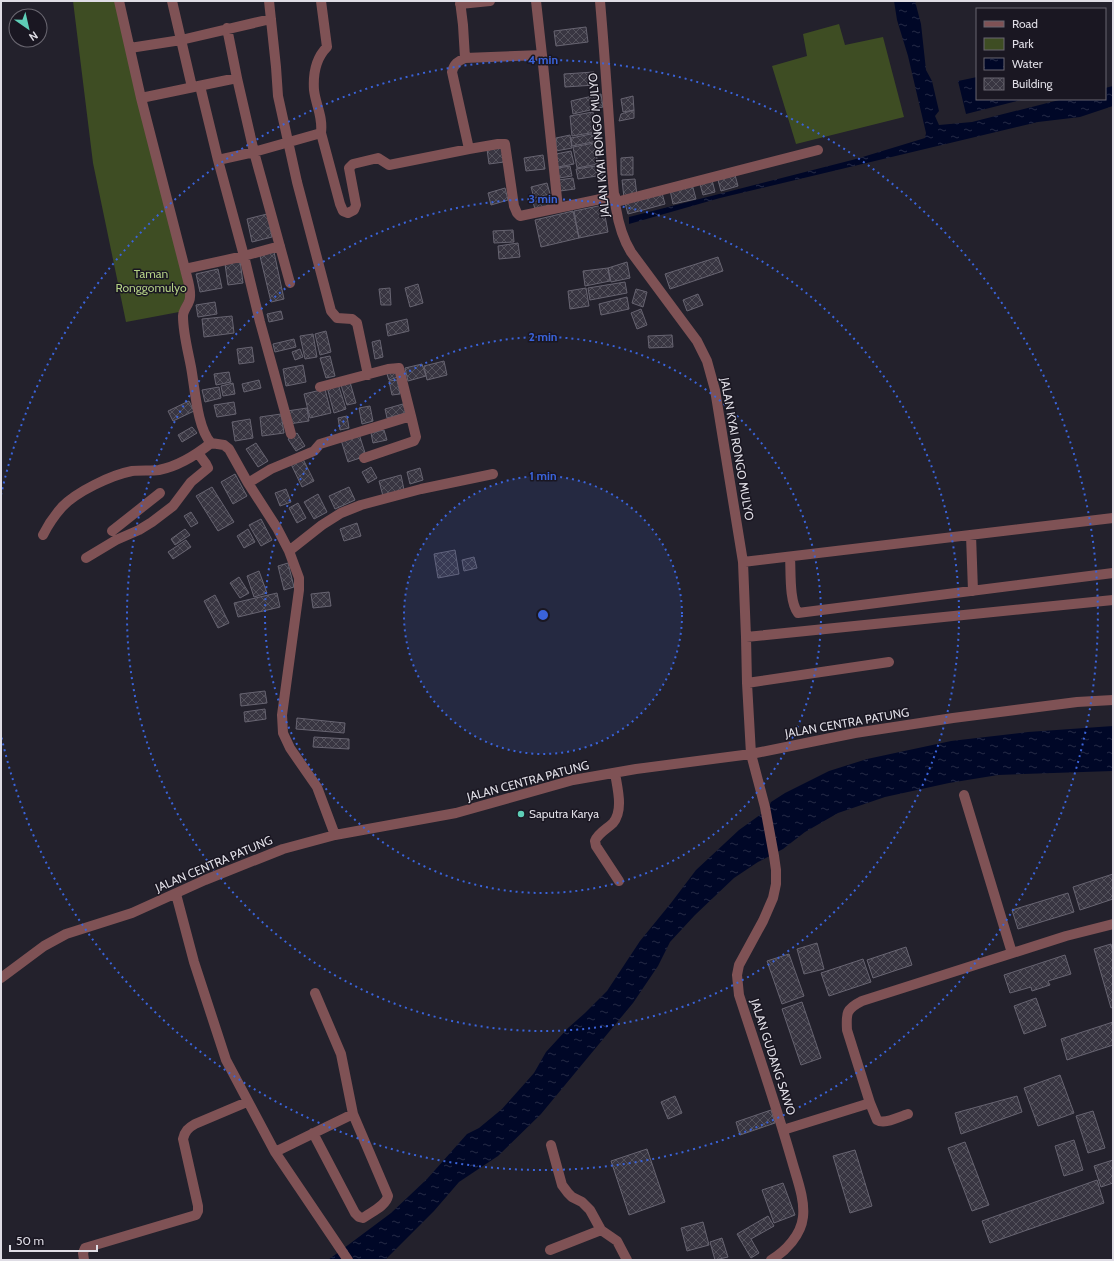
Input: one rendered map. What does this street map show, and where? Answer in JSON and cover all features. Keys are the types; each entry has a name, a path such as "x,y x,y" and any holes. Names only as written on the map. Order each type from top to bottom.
{"street":[{"path":"118,1 141,98 185,269 190,296 189,302 182,314 185,340 199,413 204,432 211,444"},
{"path":"172,1 181,40 218,160 260,322 292,434"},
{"path":"269,1 278,96 331,311 337,318 352,319 357,323 368,375"},
{"path":"321,1 327,47 317,60 314,90 322,122 321,133 340,204 343,211 348,213 354,210 356,205 349,168 353,164 378,158 389,165 498,144 505,144 514,206 516,213 520,216 558,208 616,199 818,150"},
{"path":"465,58 460,2 490,1"},
{"path":"536,1 558,208"},
{"name":"JALAN KYAI RONGO MULYO","path":"600,1 616,199 621,231 624,241 697,341 707,361 715,390 743,562 751,754 765,806"},
{"path":"130,48 181,40 227,28 271,19"},
{"path":"227,28 254,152 290,283"},
{"path":"469,150 458,106 452,72 454,66 458,61 465,58 542,55"},
{"path":"141,98 237,78"},
{"path":"218,160 254,152 321,133"},
{"path":"185,269 244,256 280,246"},
{"path":"320,387 388,369 399,368 416,437 414,441 364,458"},
{"path":"248,483 271,470 314,451 320,444 411,416"},
{"path":"42,535 52,519 70,500 109,478 133,471 159,470 182,462 211,444 224,445 229,449 248,483 277,528 289,551 299,578 299,590 282,715 283,733 290,748 317,787 335,835"},
{"path":"86,558 116,540 139,530 173,506 191,482 208,468 198,453"},
{"path":"289,551 322,525 341,513 361,505 421,488 492,474"},
{"path":"112,531 160,493"},
{"path":"743,562 1113,518"},
{"path":"971,535 973,591"},
{"path":"790,557 793,600 794,607 798,613 1113,573"},
{"path":"746,638 1113,600"},
{"path":"747,683 889,662"},
{"name":"JALAN CENTRA PATUNG","path":"1,978 44,946 66,934 132,913 205,880 283,849 335,835 456,814 573,780 751,754 854,733 1076,702 1113,700"},
{"path":"615,773 619,808 616,818 598,835 595,841 596,846 620,881"},
{"path":"964,795 1012,953"},
{"name":"JALAN GUDANG SAWO","path":"765,806 774,856 776,884 773,898 763,921 739,965 737,975 739,995 783,1130 804,1206 803,1219 792,1243 771,1260"},
{"path":"176,894 194,962 226,1060 247,1102 275,1152 348,1260"},
{"path":"908,1114 884,1122 879,1122 877,1120 870,1103 848,1030 846,1020 848,1010 862,1001 1066,936 1113,924"},
{"path":"313,1133 359,1218 364,1218 384,1203 388,1196 353,1114 341,1054 315,993"},
{"path":"84,1260 83,1253 86,1248 196,1215 198,1206 183,1139 184,1134 188,1128 195,1124 247,1102"},
{"path":"783,1130 870,1103"},
{"path":"275,1152 353,1114"},
{"path":"551,1145 562,1185 572,1197 582,1202 590,1210 601,1230 617,1241 626,1260"},
{"path":"550,1250 601,1230"}],"green space":[{"name":"Taman Ronggomulyo","path":"73,1 116,1 187,294 179,312 126,322 93,163"},
{"path":"839,24 845,45 883,37 904,117 796,144 772,66 807,56 803,34"}],"water":[{"path":"894,1 915,1 921,24 926,70 932,81 939,111 935,116 939,125 972,122 1059,100 1106,100 1106,88 1113,86 1113,106 1080,117 1038,122 720,198 629,224 629,217 856,159 925,138 926,133 908,56 897,20"},
{"path":"976,77 976,100 1021,100 966,114 958,81"},
{"path":"1113,726 1113,771 998,775 949,783 885,797 838,813 805,832 783,849 758,862 734,878 695,915 670,942 658,966 633,1003 541,1114 498,1156 459,1182 434,1211 385,1260 328,1260 391,1213 427,1179 467,1134 479,1128 502,1109 534,1073 546,1052 568,1028 607,991 640,941 696,870 739,830 768,809 771,802 785,793 829,771 867,759 951,741 1028,732"}],"building":[{"path":"586,27 588,42 556,46 554,31"},
{"path":"594,72 595,85 565,87 564,74"},
{"path":"601,94 603,107 573,114 571,101"},
{"path":"633,96 634,110 623,112 621,99"},
{"path":"634,110 634,118 619,121 621,114"},
{"path":"593,112 596,132 572,136 570,116"},
{"path":"596,133 598,141 572,146 571,138"},
{"path":"570,135 572,148 556,151 556,138"},
{"path":"594,143 598,164 577,168 573,147"},
{"path":"502,147 504,162 489,164 487,149"},
{"path":"571,151 574,164 558,167 556,154"},
{"path":"543,155 545,169 526,171 524,158"},
{"path":"633,157 633,175 621,175 621,158"},
{"path":"602,165 603,175 578,179 576,169"},
{"path":"570,166 572,176 559,178 558,168"},
{"path":"735,175 738,186 721,191 718,180"},
{"path":"573,178 575,189 560,191 558,180"},
{"path":"635,179 637,196 624,198 622,180"},
{"path":"712,180 715,192 703,195 700,184"},
{"path":"547,183 550,194 534,198 531,187"},
{"path":"692,184 696,199 673,204 670,190"},
{"path":"505,188 508,200 491,205 488,193"},
{"path":"662,193 665,204 628,214 625,203"},
{"path":"551,197 553,205 535,209 533,202"},
{"path":"603,205 608,232 579,238 574,211"},
{"path":"573,211 579,238 541,247 535,220"},
{"path":"267,214 272,237 252,242 247,219"},
{"path":"513,230 514,242 494,243 493,231"},
{"path":"518,243 520,257 499,259 498,246"},
{"path":"274,252 284,299 271,302 260,256"},
{"path":"718,257 723,271 670,289 665,274"},
{"path":"240,261 243,283 228,285 225,264"},
{"path":"627,262 630,278 611,282 608,268"},
{"path":"608,268 610,281 585,286 583,271"},
{"path":"218,269 222,288 200,292 196,274"},
{"path":"625,282 627,293 590,300 588,288"},
{"path":"418,284 423,303 410,307 405,288"},
{"path":"390,288 391,305 381,305 379,289"},
{"path":"586,288 589,306 570,309 568,291"},
{"path":"636,289 647,292 643,307 632,303"},
{"path":"698,294 703,305 687,311 683,300"},
{"path":"627,297 629,309 601,315 599,304"},
{"path":"215,302 217,314 198,317 196,305"},
{"path":"641,309 647,325 637,329 631,313"},
{"path":"281,311 283,319 269,322 267,314"},
{"path":"232,316 234,333 204,337 202,319"},
{"path":"407,319 409,331 388,336 386,324"},
{"path":"326,331 331,352 320,355 315,334"},
{"path":"313,334 317,357 305,359 300,336"},
{"path":"672,335 673,347 649,348 648,336"},
{"path":"294,339 296,347 275,352 273,344"},
{"path":"380,340 383,357 375,359 372,342"},
{"path":"252,347 254,362 239,364 237,349"},
{"path":"300,349 303,357 295,360 292,352"},
{"path":"330,356 335,376 326,378 320,358"},
{"path":"444,361 447,375 427,380 424,366"},
{"path":"422,364 426,376 408,381 405,368"},
{"path":"303,365 306,382 286,386 283,369"},
{"path":"397,371 398,377 389,380 387,374"},
{"path":"229,372 231,382 216,385 214,374"},
{"path":"259,380 261,388 244,392 242,384"},
{"path":"397,380 400,394 392,395 389,381"},
{"path":"350,382 356,403 347,405 341,385"},
{"path":"233,383 235,394 223,396 221,386"},
{"path":"338,384 346,409 334,413 327,387"},
{"path":"219,387 221,398 205,402 202,390"},
{"path":"325,389 331,413 310,418 304,394"},
{"path":"189,401 194,411 173,421 168,411"},
{"path":"234,402 236,414 217,417 214,405"},
{"path":"403,404 406,413 387,418 385,409"},
{"path":"370,406 373,421 362,424 359,408"},
{"path":"307,408 309,421 289,424 287,411"},
{"path":"281,414 284,433 262,436 260,417"},
{"path":"347,416 349,428 340,430 338,418"},
{"path":"250,419 253,438 235,441 232,422"},
{"path":"192,427 197,433 182,442 178,435"},
{"path":"384,430 387,440 373,443 371,433"},
{"path":"297,433 305,446 296,451 288,439"},
{"path":"359,434 366,456 348,462 341,440"},
{"path":"256,443 268,461 258,467 246,449"},
{"path":"303,459 314,481 302,487 291,464"},
{"path":"371,467 377,478 368,483 362,472"},
{"path":"420,468 423,480 410,484 407,472"},
{"path":"235,474 247,496 233,504 221,482"},
{"path":"401,475 404,490 383,496 379,481"},
{"path":"212,487 234,522 218,531 196,496"},
{"path":"349,487 355,500 335,509 329,496"},
{"path":"286,489 291,502 280,506 275,493"},
{"path":"318,494 327,512 314,519 304,502"},
{"path":"298,503 306,518 297,523 289,508"},
{"path":"191,512 198,523 191,527 184,516"},
{"path":"261,519 272,540 261,546 249,525"},
{"path":"357,523 361,536 344,541 340,529"},
{"path":"185,529 190,535 175,545 171,539"},
{"path":"248,529 255,542 244,548 237,536"},
{"path":"186,540 191,547 173,559 168,552"},
{"path":"455,550 459,574 438,578 434,554"},
{"path":"474,557 477,568 464,571 462,560"},
{"path":"288,563 294,587 284,590 278,566"},
{"path":"259,571 267,593 254,597 247,576"},
{"path":"239,577 249,593 240,598 230,583"},
{"path":"329,592 331,606 313,608 311,594"},
{"path":"277,593 280,607 238,617 234,603"},
{"path":"215,595 229,623 218,628 204,601"},
{"path":"265,691 267,703 241,706 240,694"},
{"path":"265,709 266,719 245,722 244,712"},
{"path":"297,718 345,723 344,733 296,729"},
{"path":"314,737 349,739 349,749 313,747"},
{"path":"1113,874 1113,899 1080,910 1073,887"},
{"path":"1068,893 1074,912 1018,929 1012,910"},
{"path":"817,943 824,969 804,974 797,949"},
{"path":"1111,944 1113,953 1113,1007 1111,1008 1094,949"},
{"path":"906,947 912,965 873,978 867,960"},
{"path":"789,954 804,996 782,1004 767,961"},
{"path":"1065,955 1071,974 1048,981 1050,985 1032,991 1031,987 1010,993 1004,975"},
{"path":"863,959 871,982 829,996 821,973"},
{"path":"1036,998 1046,1026 1024,1034 1014,1006"},
{"path":"802,1002 821,1058 801,1065 782,1009"},
{"path":"1113,1022 1113,1045 1067,1060 1061,1039"},
{"path":"1060,1075 1074,1113 1038,1126 1024,1088"},
{"path":"675,1096 682,1113 668,1119 661,1102"},
{"path":"1017,1096 1022,1112 961,1134 955,1113"},
{"path":"771,1110 775,1123 740,1135 736,1122"},
{"path":"1093,1111 1105,1148 1088,1153 1076,1116"},
{"path":"1074,1140 1083,1170 1064,1176 1055,1146"},
{"path":"965,1142 989,1205 972,1211 948,1148"},
{"path":"647,1149 665,1202 629,1215 611,1161"},
{"path":"855,1150 872,1206 850,1213 833,1156"},
{"path":"1113,1160 1113,1183 1101,1187 1094,1166"},
{"path":"1097,1180 1104,1203 990,1243 982,1221"},
{"path":"783,1183 795,1215 774,1223 762,1190"},
{"path":"768,1216 774,1226 751,1239 759,1253 751,1258 737,1234"},
{"path":"703,1222 709,1245 687,1251 681,1228"},
{"path":"722,1238 728,1257 715,1260 710,1242"}],"place":[{"name":"Saputra Karya","path":"521,814"}]}
